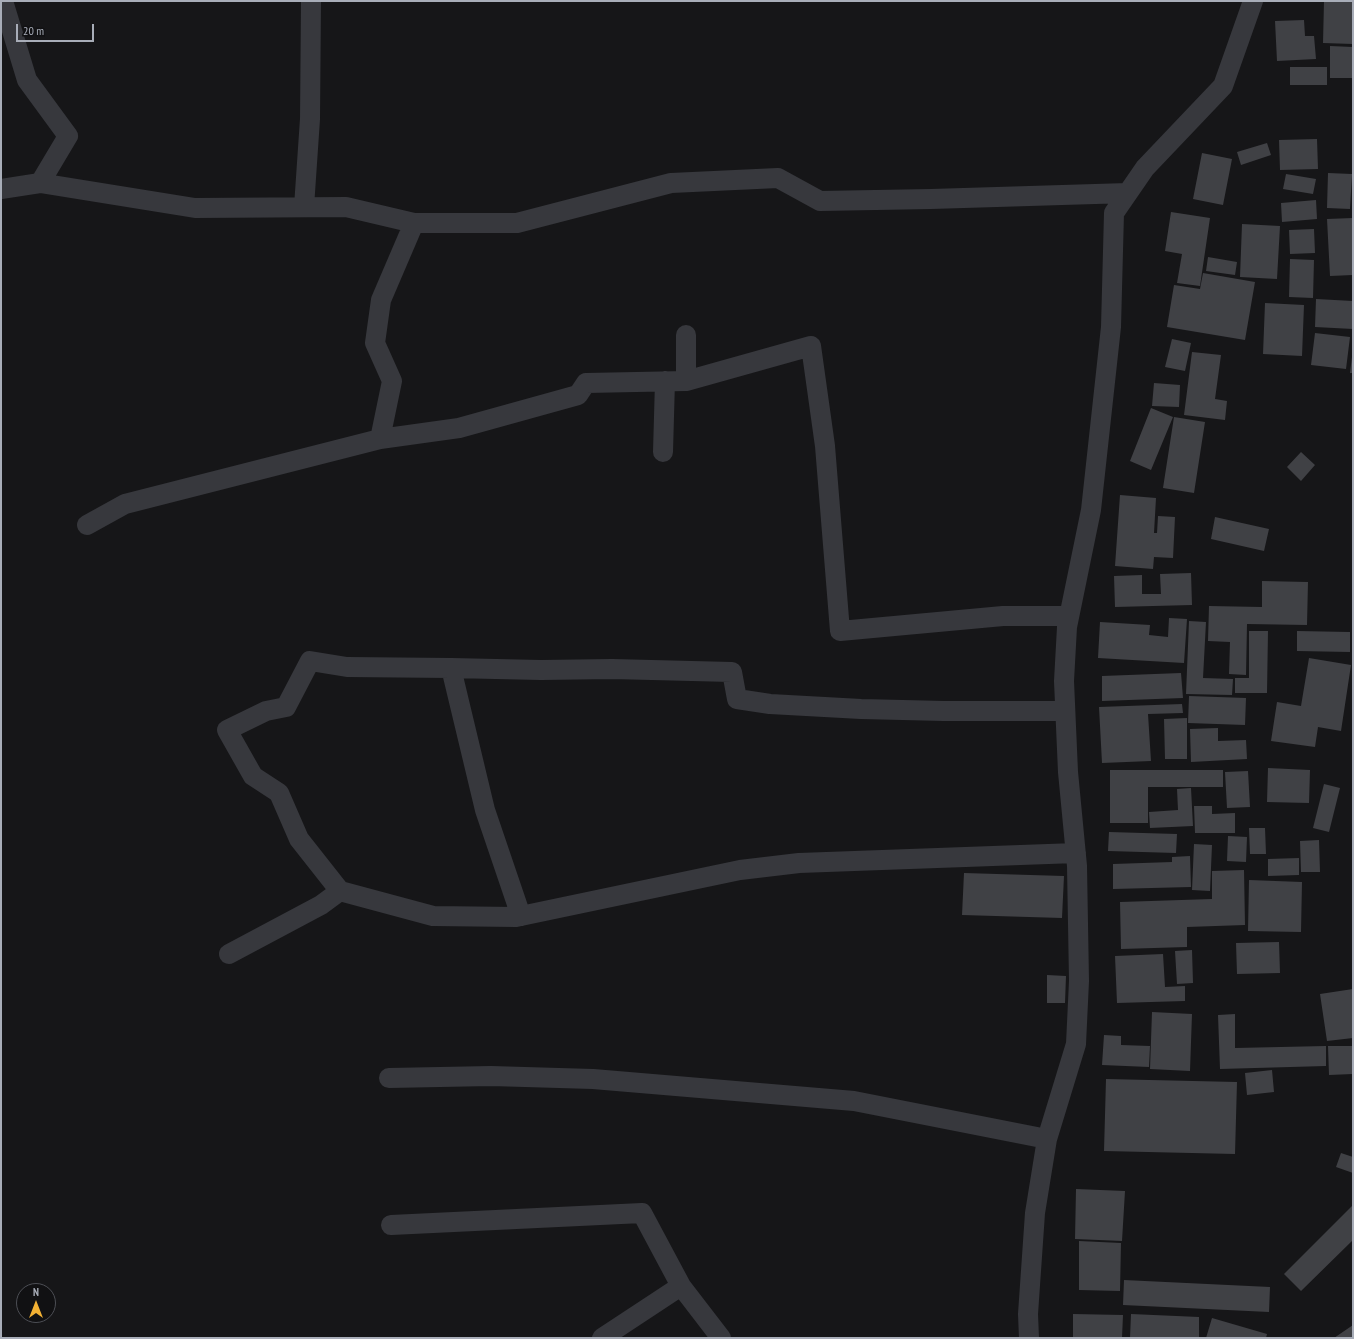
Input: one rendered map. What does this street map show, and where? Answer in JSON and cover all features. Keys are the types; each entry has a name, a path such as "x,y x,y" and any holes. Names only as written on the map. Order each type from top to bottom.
{"street":[{"path":"3,1 27,80 68,136 40,183"},
{"path":"304,207 310,120 311,1"},
{"path":"1029,1338 1028,1314 1035,1213 1047,1139 1076,1044 1079,981 1077,866 1068,772 1064,681 1067,627 1090,510 1111,327 1114,213 1145,168 1224,86 1253,1"},
{"path":"1,188 40,183 195,208 346,207 414,223 517,223 671,183 778,178 820,201 931,199 1128,192"},
{"path":"380,439 392,381 375,343 381,300 414,223"},
{"path":"686,335 686,381"},
{"path":"87,525 125,504 380,439 459,428 578,395 586,383 686,381 811,346 825,446 840,631 1003,616 1069,616"},
{"path":"663,452 665,381"},
{"path":"1065,711 899,710 770,704 737,699 732,672 612,669 541,670 347,667 310,661 286,707 266,711 227,730 253,776 279,793 299,840 340,891 432,916 521,916 740,870 799,863 1076,853"},
{"path":"451,668 485,810 521,916"},
{"path":"229,954 321,905 340,891"},
{"path":"389,1078 491,1076 593,1079 854,1101 1047,1139"},
{"path":"391,1225 642,1213 681,1286 721,1338"},
{"path":"602,1338 681,1286"}],"building":[{"path":"1324,1 1353,1 1353,44 1323,43"},
{"path":"1304,20 1305,36 1314,36 1316,59 1277,61 1275,21"},
{"path":"1330,46 1353,47 1353,78 1330,78"},
{"path":"1290,67 1327,67 1327,85 1290,85"},
{"path":"1317,139 1318,169 1280,170 1279,140"},
{"path":"1267,143 1271,155 1241,165 1237,152"},
{"path":"1202,153 1232,159 1223,205 1193,199"},
{"path":"1328,173 1352,174 1350,209 1327,208"},
{"path":"1286,174 1316,179 1313,194 1283,189"},
{"path":"1316,200 1317,219 1282,222 1281,203"},
{"path":"1171,212 1210,218 1200,286 1177,283 1182,254 1165,251"},
{"path":"1353,218 1353,275 1330,276 1327,219"},
{"path":"1242,224 1280,226 1277,279 1240,277"},
{"path":"1314,229 1315,253 1290,254 1289,230"},
{"path":"1208,257 1237,262 1235,275 1206,271"},
{"path":"1290,259 1314,260 1313,298 1289,297"},
{"path":"1203,273 1255,282 1245,340 1167,327 1174,285 1200,289"},
{"path":"1316,299 1353,301 1353,329 1315,327"},
{"path":"1265,303 1304,305 1302,356 1263,354"},
{"path":"1315,333 1350,337 1346,369 1311,365"},
{"path":"1172,339 1191,343 1185,371 1165,367"},
{"path":"1192,352 1221,355 1215,399 1227,401 1225,420 1184,415"},
{"path":"1352,357 1353,373 1350,373"},
{"path":"1154,383 1180,385 1179,407 1152,406"},
{"path":"1151,408 1173,417 1151,470 1130,461"},
{"path":"1174,417 1205,422 1194,493 1163,488"},
{"path":"1301,452 1315,465 1301,481 1287,467"},
{"path":"1120,495 1156,498 1154,533 1157,533 1158,516 1175,517 1173,558 1154,557 1153,569 1115,566"},
{"path":"1215,517 1269,529 1264,551 1211,539"},
{"path":"1191,573 1192,605 1115,607 1114,576 1142,575 1142,594 1161,594 1160,574"},
{"path":"1262,581 1308,582 1307,625 1247,624 1246,675 1229,674 1230,642 1208,641 1209,606 1262,607"},
{"path":"1169,618 1187,619 1184,663 1098,658 1100,622 1150,625 1149,635 1168,637"},
{"path":"1189,621 1206,622 1203,678 1233,679 1232,695 1186,694"},
{"path":"1249,631 1268,631 1267,693 1235,693 1235,678 1249,678"},
{"path":"1297,631 1350,632 1350,652 1297,651"},
{"path":"1309,658 1351,665 1341,731 1318,727 1315,747 1271,741 1277,702 1301,706"},
{"path":"1181,673 1183,698 1102,701 1102,676"},
{"path":"1189,696 1246,698 1245,725 1188,723"},
{"path":"1182,704 1183,713 1148,714 1151,761 1102,763 1099,707"},
{"path":"1187,718 1187,759 1165,759 1164,719"},
{"path":"1218,728 1218,741 1246,740 1247,759 1191,762 1190,729"},
{"path":"1268,768 1310,770 1309,803 1267,802"},
{"path":"1110,770 1223,770 1223,787 1148,787 1148,823 1110,823"},
{"path":"1248,771 1250,807 1227,808 1225,772"},
{"path":"1324,784 1340,788 1329,832 1313,828"},
{"path":"1191,788 1193,826 1150,828 1149,812 1178,810 1177,789"},
{"path":"1194,806 1212,806 1212,814 1235,813 1235,833 1195,833"},
{"path":"1249,828 1265,828 1266,854 1250,854"},
{"path":"1109,832 1177,834 1176,853 1108,851"},
{"path":"1228,836 1247,837 1246,862 1227,861"},
{"path":"1319,840 1320,872 1301,872 1300,841"},
{"path":"1194,844 1212,845 1210,891 1192,890"},
{"path":"1190,856 1191,887 1113,889 1113,864 1172,862 1172,857"},
{"path":"1299,858 1299,875 1268,876 1268,859"},
{"path":"1244,870 1245,925 1187,927 1187,947 1121,949 1120,902 1212,899 1212,871"},
{"path":"964,873 1064,876 1062,918 962,915"},
{"path":"1249,880 1302,882 1301,932 1248,931"},
{"path":"1279,942 1280,973 1237,974 1236,943"},
{"path":"1192,950 1193,983 1177,984 1175,951"},
{"path":"1163,954 1165,987 1185,986 1185,1001 1117,1003 1115,956"},
{"path":"1047,975 1066,976 1065,1003 1047,1003"},
{"path":"1353,989 1353,1038 1327,1041 1320,994"},
{"path":"1152,1012 1192,1014 1190,1071 1150,1069"},
{"path":"1235,1014 1235,1048 1326,1046 1326,1066 1220,1069 1218,1015"},
{"path":"1104,1035 1121,1036 1121,1045 1150,1046 1149,1067 1102,1065"},
{"path":"1328,1046 1353,1046 1353,1074 1329,1075"},
{"path":"1272,1070 1274,1092 1247,1095 1245,1073"},
{"path":"1106,1079 1237,1082 1235,1154 1104,1151"},
{"path":"1341,1153 1353,1157 1353,1173 1336,1167"},
{"path":"1076,1189 1125,1191 1122,1241 1075,1239"},
{"path":"1353,1205 1353,1240 1301,1291 1284,1274"},
{"path":"1079,1241 1121,1243 1120,1291 1079,1290"},
{"path":"1124,1280 1270,1287 1269,1312 1123,1305"},
{"path":"1073,1314 1123,1315 1122,1338 1073,1338"},
{"path":"1131,1314 1199,1317 1199,1338 1130,1338"},
{"path":"1212,1318 1267,1334 1266,1338 1206,1338"},
{"path":"1353,1325 1353,1338 1334,1338"}]}
